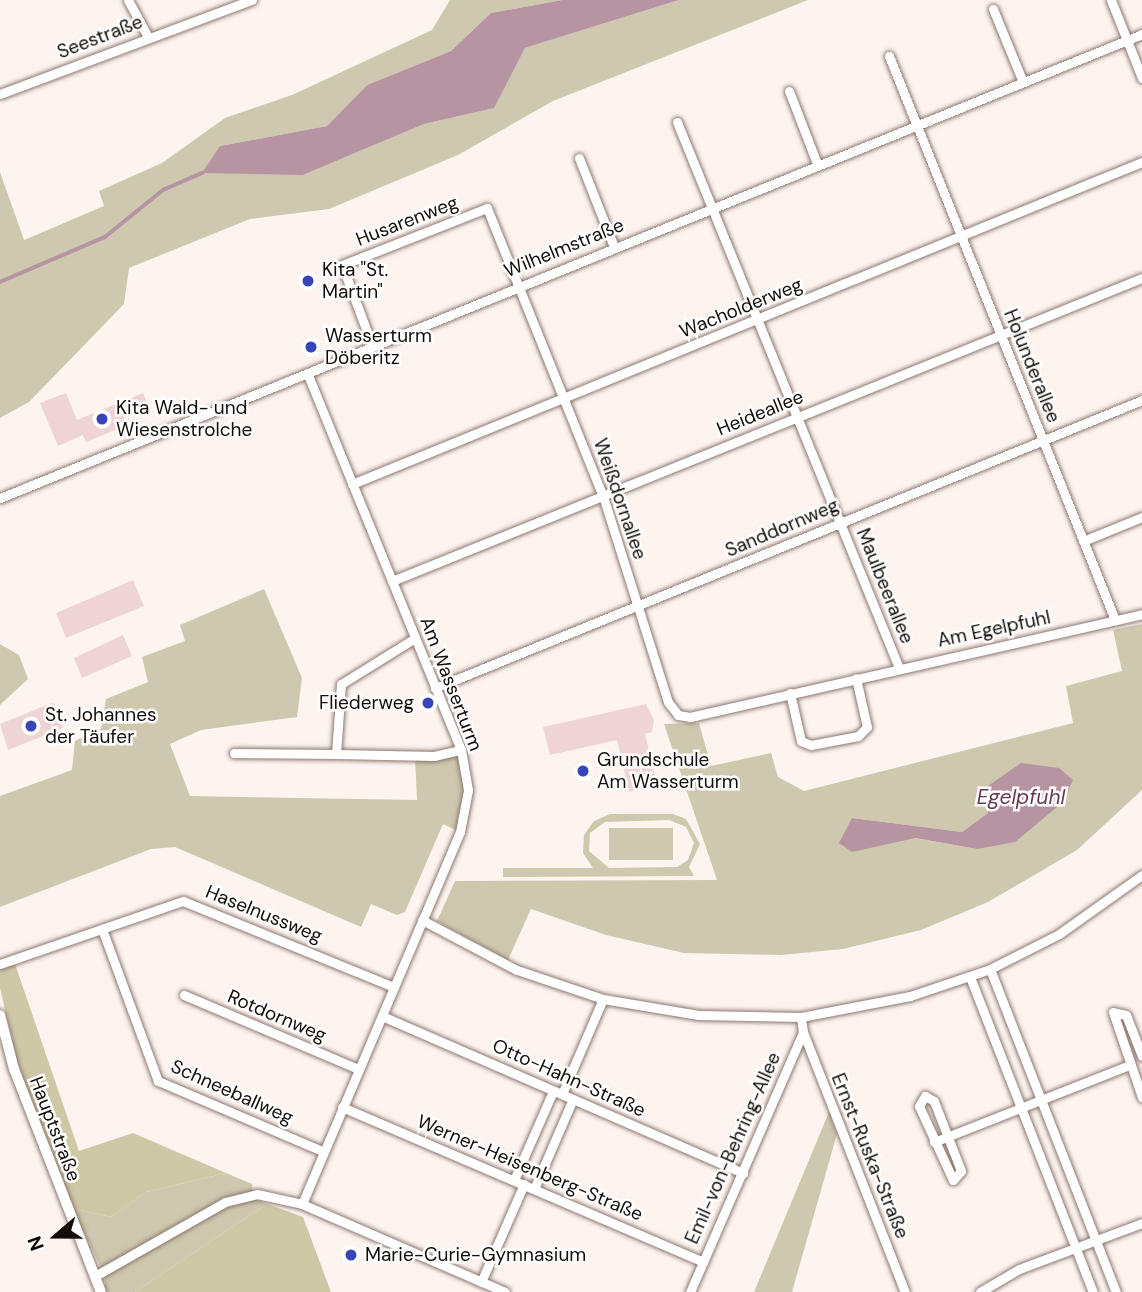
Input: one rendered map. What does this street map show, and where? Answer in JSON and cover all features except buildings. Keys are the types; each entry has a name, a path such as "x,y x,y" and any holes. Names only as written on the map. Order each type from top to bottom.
{"street":[{"path":"128,0 148,37"},
{"name":"Seestraße","path":"0,94 252,0"},
{"path":"1111,0 1142,78"},
{"path":"993,9 1023,82"},
{"name":"Wilhelmstraße","path":"0,499 712,206 818,166 1142,34"},
{"name":"Holunderallee","path":"889,56 1115,620"},
{"path":"789,91 818,166"},
{"name":"Maulbeerallee","path":"677,122 899,668"},
{"path":"579,158 614,247"},
{"name":"Wacholderweg","path":"352,484 1142,162"},
{"name":"Husarenweg","path":"372,345 342,265 487,208 518,285"},
{"name":"Heideallee","path":"392,581 1142,278"},
{"name":"Weißdornallee","path":"518,285 603,496 668,702 678,715 690,717"},
{"name":"Am Wasserturm","path":"302,1204 467,808 461,750 306,373"},
{"name":"Sanddornweg","path":"435,688 1142,400"},
{"path":"1083,541 1142,517"},
{"name":"Am Egelpfuhl","path":"690,717 1142,614"},
{"path":"336,754 335,704 341,684 415,638"},
{"path":"790,693 801,741 811,745 858,736 867,727 856,678"},
{"path":"234,753 425,757 461,750"},
{"path":"422,920 517,970 603,999 699,1015 801,1017 910,996 990,969 1059,934 1142,874"},
{"name":"Haselnussweg","path":"0,964 176,902 189,903 394,987"},
{"name":"Schneeballweg","path":"102,929 158,1081 322,1151"},
{"path":"990,969 1116,1292"},
{"path":"970,977 1093,1292"},
{"name":"Rotdornweg","path":"184,995 358,1069"},
{"path":"514,1180 603,999"},
{"path":"1142,1056 1125,1015 1113,1012 1142,1097"},
{"name":"Hauptstraße","path":"0,1015 14,1069 101,1292"},
{"name":"Otto-Hahn-Straße","path":"382,1016 743,1173"},
{"path":"801,1017 803,1032"},
{"name":"Emil-von-Behring-Allee","path":"690,1292 803,1032"},
{"name":"Ernst-Ruska-Straße","path":"803,1032 905,1292"},
{"path":"934,1142 1129,1065"},
{"path":"921,1098 934,1101 947,1136 961,1171 959,1178 950,1179 934,1142 921,1098"},
{"path":"534,1189 573,1099"},
{"name":"Werner-Heisenberg-Straße","path":"342,1107 703,1262"},
{"path":"481,1282 524,1184"},
{"path":"95,1276 240,1196 272,1195 302,1204 505,1292"},
{"path":"980,1292 1074,1246 1142,1223"}],"shaded area":[{"path":"450,0 562,0 491,13 451,51 367,85 327,126 220,146 303,175 424,124 493,108 525,48 679,0 808,0 553,101 458,155 329,209 250,219 129,268 124,304 29,402 0,418 0,172 24,240 104,206 99,191 162,163 225,118 292,95 432,30"},
{"path":"264,589 302,678 297,717 201,730 170,744 190,796 417,800 415,757 461,750 468,790 460,832 443,824 405,912 397,915 371,904 361,927 175,847 151,849 0,907 0,796 72,770 75,741 101,729 106,699 148,682 142,657 185,641 180,625"},
{"path":"1142,624 1142,790 1077,850 988,902 921,930 843,949 781,955 684,953 606,935 531,909 508,960 437,921 455,881 717,880 664,724 699,723 711,766 771,753 778,777 804,791 1073,723 1066,686 1122,671 1113,630","holes":["988,813 977,849 914,838 852,818 962,832"]},
{"path":"0,644 19,655 28,679 0,705"},
{"path":"610,814 673,814 686,819 700,844 689,867 694,876 503,877 503,868 593,868 583,853 584,835 594,821","holes":["669,820 686,827 694,843 688,860 677,867 609,868 589,851 590,833 605,822"]},
{"path":"609,828 673,828 673,860 609,860"},
{"path":"15,964 79,1151 133,1133 226,1173 146,1192 111,1217 72,1208 18,1065 0,988 0,968"},
{"path":"829,1112 837,1134 792,1292 754,1292"},
{"path":"226,1173 252,1184 254,1199 267,1204 135,1292 105,1292 105,1276 72,1208 111,1217 146,1192"},
{"path":"267,1204 303,1217 331,1292 135,1292"}],"water":[{"path":"562,0 679,0 525,48 494,108 424,124 303,175 202,173 220,146 327,126 367,85 451,51 491,13"},
{"name":"Egelpfuhl","path":"1021,763 1059,768 1073,780 1063,802 1015,842 977,849 915,838 852,852 839,843 852,818 962,832 988,813 988,786"}],"waterway":[{"path":"0,282 105,237 163,190 202,173"}],"place":[{"name":"Kita \"St. Martin\"","path":"308,281"},
{"name":"Wasserturm Döberitz","path":"311,347"},
{"name":"Kita Wald- und Wiesenstrolche","path":"102,419"},
{"name":"Fliederweg","path":"428,703"},
{"name":"St. Johannes der Täufer","path":"31,726"},
{"name":"Grundschule Am Wasserturm","path":"583,771"},
{"name":"Marie-Curie-Gymnasium","path":"351,1255"}]}
